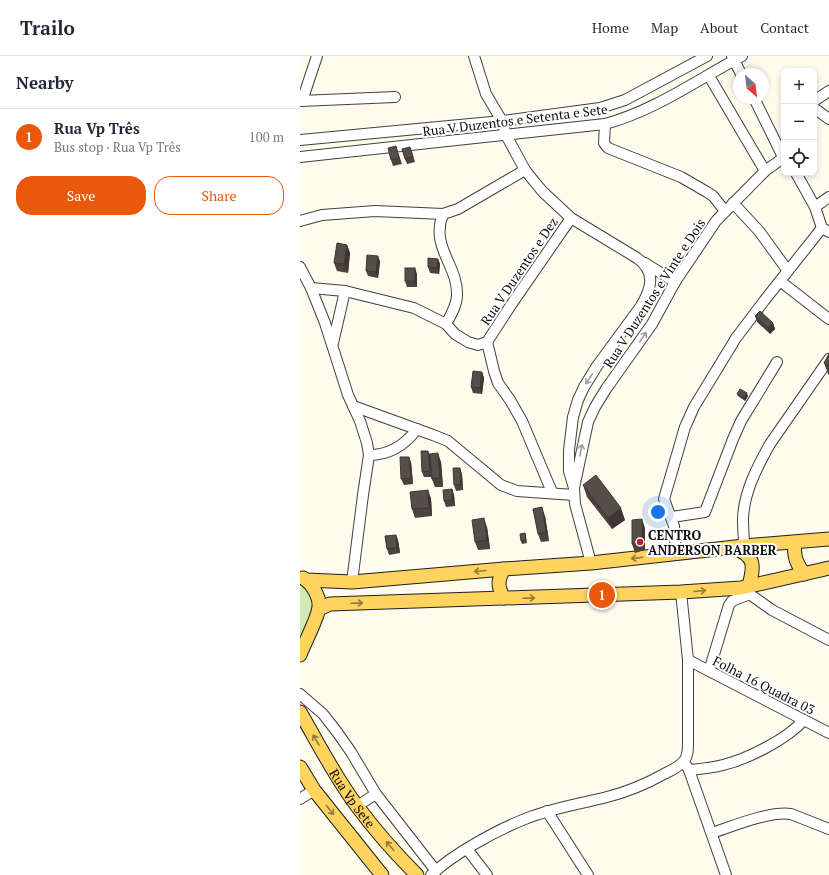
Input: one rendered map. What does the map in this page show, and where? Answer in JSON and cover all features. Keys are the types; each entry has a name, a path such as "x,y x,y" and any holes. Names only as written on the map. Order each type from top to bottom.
{"main road":[{"path":"303,579 352,582 590,563 676,553 829,539"},
{"path":"795,543 794,555 804,574"},
{"path":"739,547 751,559 753,566 747,589"},
{"path":"319,609 330,604 747,589 829,568"},
{"path":"503,598 498,585 504,569"},
{"path":"300,655 319,609 319,600 314,590 303,579"},
{"name":"Rua Vp Sete","path":"300,712 326,758 357,806 404,862 417,875"},
{"name":"Rua Vp Sete","path":"300,767 314,790 382,875"}],"street":[{"path":"316,56 301,101 395,97"},
{"name":"Rua V Duzentos e Dez","path":"474,56 486,94 502,121 506,135 525,170 543,192 571,218 675,282"},
{"path":"300,140 502,121 600,108 625,100 707,56"},
{"path":"736,57 739,68"},
{"name":"Rua V Duzentos e Setenta e Sete","path":"300,157 506,135 553,128 605,124 633,115 709,76 736,57"},
{"path":"709,76 765,171"},
{"path":"817,99 829,91"},
{"path":"758,104 781,141"},
{"path":"817,110 829,119"},
{"path":"605,124 604,143 608,148 681,177 713,196 725,211"},
{"name":"Rua V Duzentos e Vinte e Dois","path":"574,492 588,422 595,407 652,324 675,282 716,220 765,171 781,160"},
{"path":"300,221 322,215 375,211 443,214 458,209 525,170"},
{"path":"676,553 672,517 664,499 685,427 694,408 736,338 788,271 826,230 798,176"},
{"path":"815,207 829,197"},
{"path":"733,203 759,231 788,271"},
{"path":"443,214 439,230 440,242 456,285 457,295 454,308 446,324"},
{"name":"Rua V Duzentos e Dez","path":"311,288 345,291 414,308 446,324 455,334 468,342 478,345 487,342 571,218"},
{"path":"590,563 569,471 572,417 584,387 597,366 646,297 651,279 648,269 643,262"},
{"path":"300,266 311,288 333,343 353,406 362,428 369,455 352,582"},
{"path":"780,281 829,318"},
{"path":"333,343 345,291"},
{"path":"487,342 498,383 522,421 552,492"},
{"path":"739,547 747,499 753,477 762,458 770,444 829,359"},
{"path":"672,517 704,512 741,421 777,362"},
{"path":"353,406 448,441 502,485 517,491 574,492"},
{"path":"369,455 380,455 392,451 404,444 417,429"},
{"path":"709,671 729,604 747,589 784,617 829,640"},
{"path":"681,592 688,660 688,743 686,766 726,875"},
{"name":"Folha 16 Quadra 03","path":"688,660 829,733"},
{"path":"300,694 323,714 338,732 376,794 434,873 467,849 524,819 548,811 627,791 654,780 676,768 686,766 721,766 738,761 787,736 804,720"},
{"path":"300,800 314,790"},
{"path":"357,806 376,794"},
{"path":"548,811 588,875"},
{"path":"712,834 762,818 785,813 829,829"},
{"path":"467,849 487,875"}],"green space":[{"path":"300,582 316,597 300,651"}],"building":[{"path":"396,146 399,158 391,160 388,148"},
{"path":"410,147 413,157 405,159 402,149"},
{"path":"337,243 347,245 344,264 334,263"},
{"path":"367,255 378,256 376,272 366,271"},
{"path":"428,258 438,259 437,268 428,267"},
{"path":"405,268 415,268 415,281 405,281"},
{"path":"760,311 773,323 768,328 755,316"},
{"path":"829,354 829,366 824,363"},
{"path":"473,371 482,372 480,388 471,387"},
{"path":"740,389 747,393 744,398 737,394"},
{"path":"421,451 428,451 430,471 422,472"},
{"path":"438,453 440,478 432,479 430,454"},
{"path":"400,457 409,457 411,478 401,479"},
{"path":"453,468 460,468 461,484 454,485"},
{"path":"596,475 621,508 608,518 583,485"},
{"path":"452,489 452,500 444,501 443,490"},
{"path":"428,490 429,508 412,509 410,492"},
{"path":"542,507 546,532 538,534 533,509"},
{"path":"484,518 487,540 475,542 472,520"},
{"path":"642,519 642,542 632,544 632,520"},
{"path":"525,533 526,540 521,541 520,534"},
{"path":"396,535 397,548 387,549 385,536"}],"place":[{"name":"CENTRO ANDERSON BARBER","path":"640,542"},
{"name":"Rua Vp Três","path":"602,595"}]}
